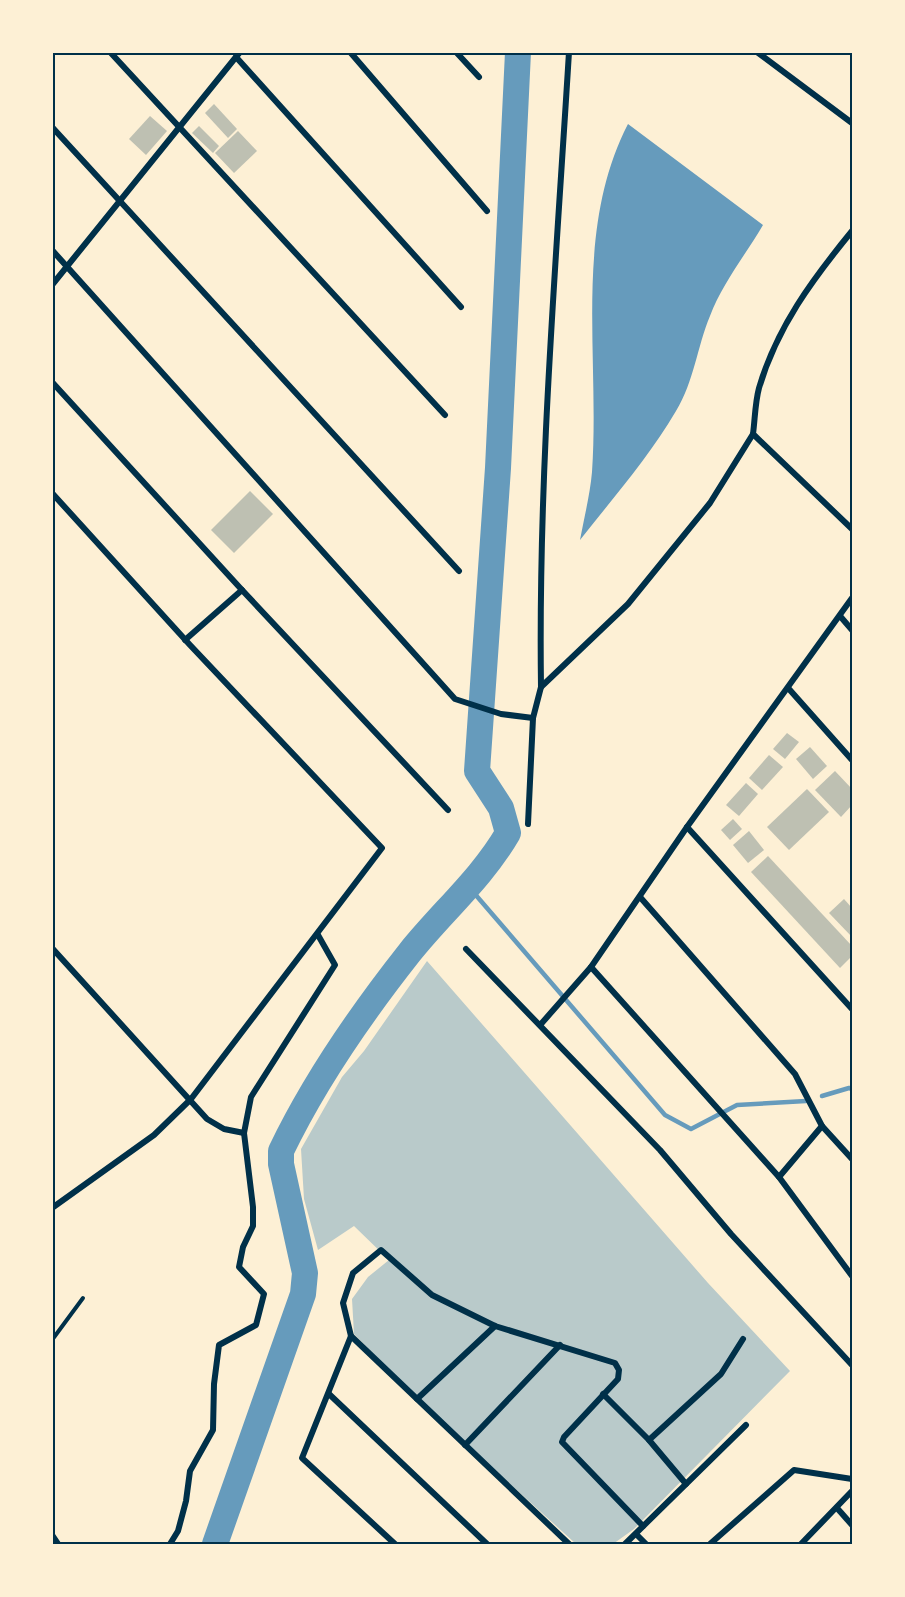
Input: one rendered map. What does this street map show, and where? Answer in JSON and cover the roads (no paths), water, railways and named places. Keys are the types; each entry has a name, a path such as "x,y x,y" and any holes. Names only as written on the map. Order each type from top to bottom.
{"street":[{"path":"110,52 445,415"},
{"path":"350,52 487,211"},
{"path":"456,52 479,77"},
{"path":"528,824 532,718 541,687 540,588 546,440 570,52"},
{"path":"757,52 852,123"},
{"path":"52,285 182,128 238,55 461,307"},
{"path":"52,127 122,200 459,571"},
{"path":"541,687 628,604 710,503 753,434 759,390 779,334 805,292 852,231"},
{"path":"52,250 455,699 468,706 532,718"},
{"path":"52,382 448,810"},
{"path":"753,434 852,529"},
{"path":"52,493 185,640 382,848 191,1099 154,1135 52,1208"},
{"path":"185,640 242,590"},
{"path":"541,1024 591,967 687,827 789,689 852,598"},
{"path":"840,616 852,630"},
{"path":"789,689 852,760"},
{"path":"687,827 852,1009"},
{"path":"640,897 795,1074 822,1126 852,1159"},
{"path":"170,1545 178,1530 186,1501 190,1471 213,1430 214,1384 219,1345 256,1325 264,1294 239,1267 243,1247 253,1226 253,1207 244,1133 251,1097 335,964 318,935"},
{"path":"52,948 207,1119 225,1129 244,1133"},
{"path":"466,949 541,1024 660,1150 731,1234 852,1365"},
{"path":"591,967 779,1177 852,1276"},
{"path":"779,1177 822,1126"},
{"path":"569,1545 351,1336 343,1303 353,1273 381,1250 432,1295 495,1326 615,1364 620,1370 618,1379 562,1442 643,1526"},
{"path":"417,1399 495,1326"},
{"path":"351,1336 302,1458 395,1545"},
{"path":"649,1440 721,1374 743,1339"},
{"path":"465,1445 560,1346"},
{"path":"329,1394 487,1545"},
{"path":"603,1394 649,1440 686,1484"},
{"path":"625,1545 747,1425"},
{"path":"711,1545 794,1470 852,1479"},
{"path":"801,1545 852,1491"},
{"path":"837,1508 852,1525"},
{"path":"636,1534 646,1545"},
{"path":"52,1535 58,1545"}],"lane":[{"path":"52,1340 83,1298"}],"water":[{"path":"628,124 763,225 715,304 687,388 676,411 642,461 580,540 592,472 594,428 592,295 600,207 611,165"}],"waterway":[{"path":"215,1544 303,1294 305,1273 281,1164 281,1151 324,1073 374,999 422,937 474,880 508,833 501,808 477,771 498,468 518,52"},
{"path":"468,886 665,1115 691,1129 737,1105 806,1101"},
{"path":"822,1096 852,1089"}]}
